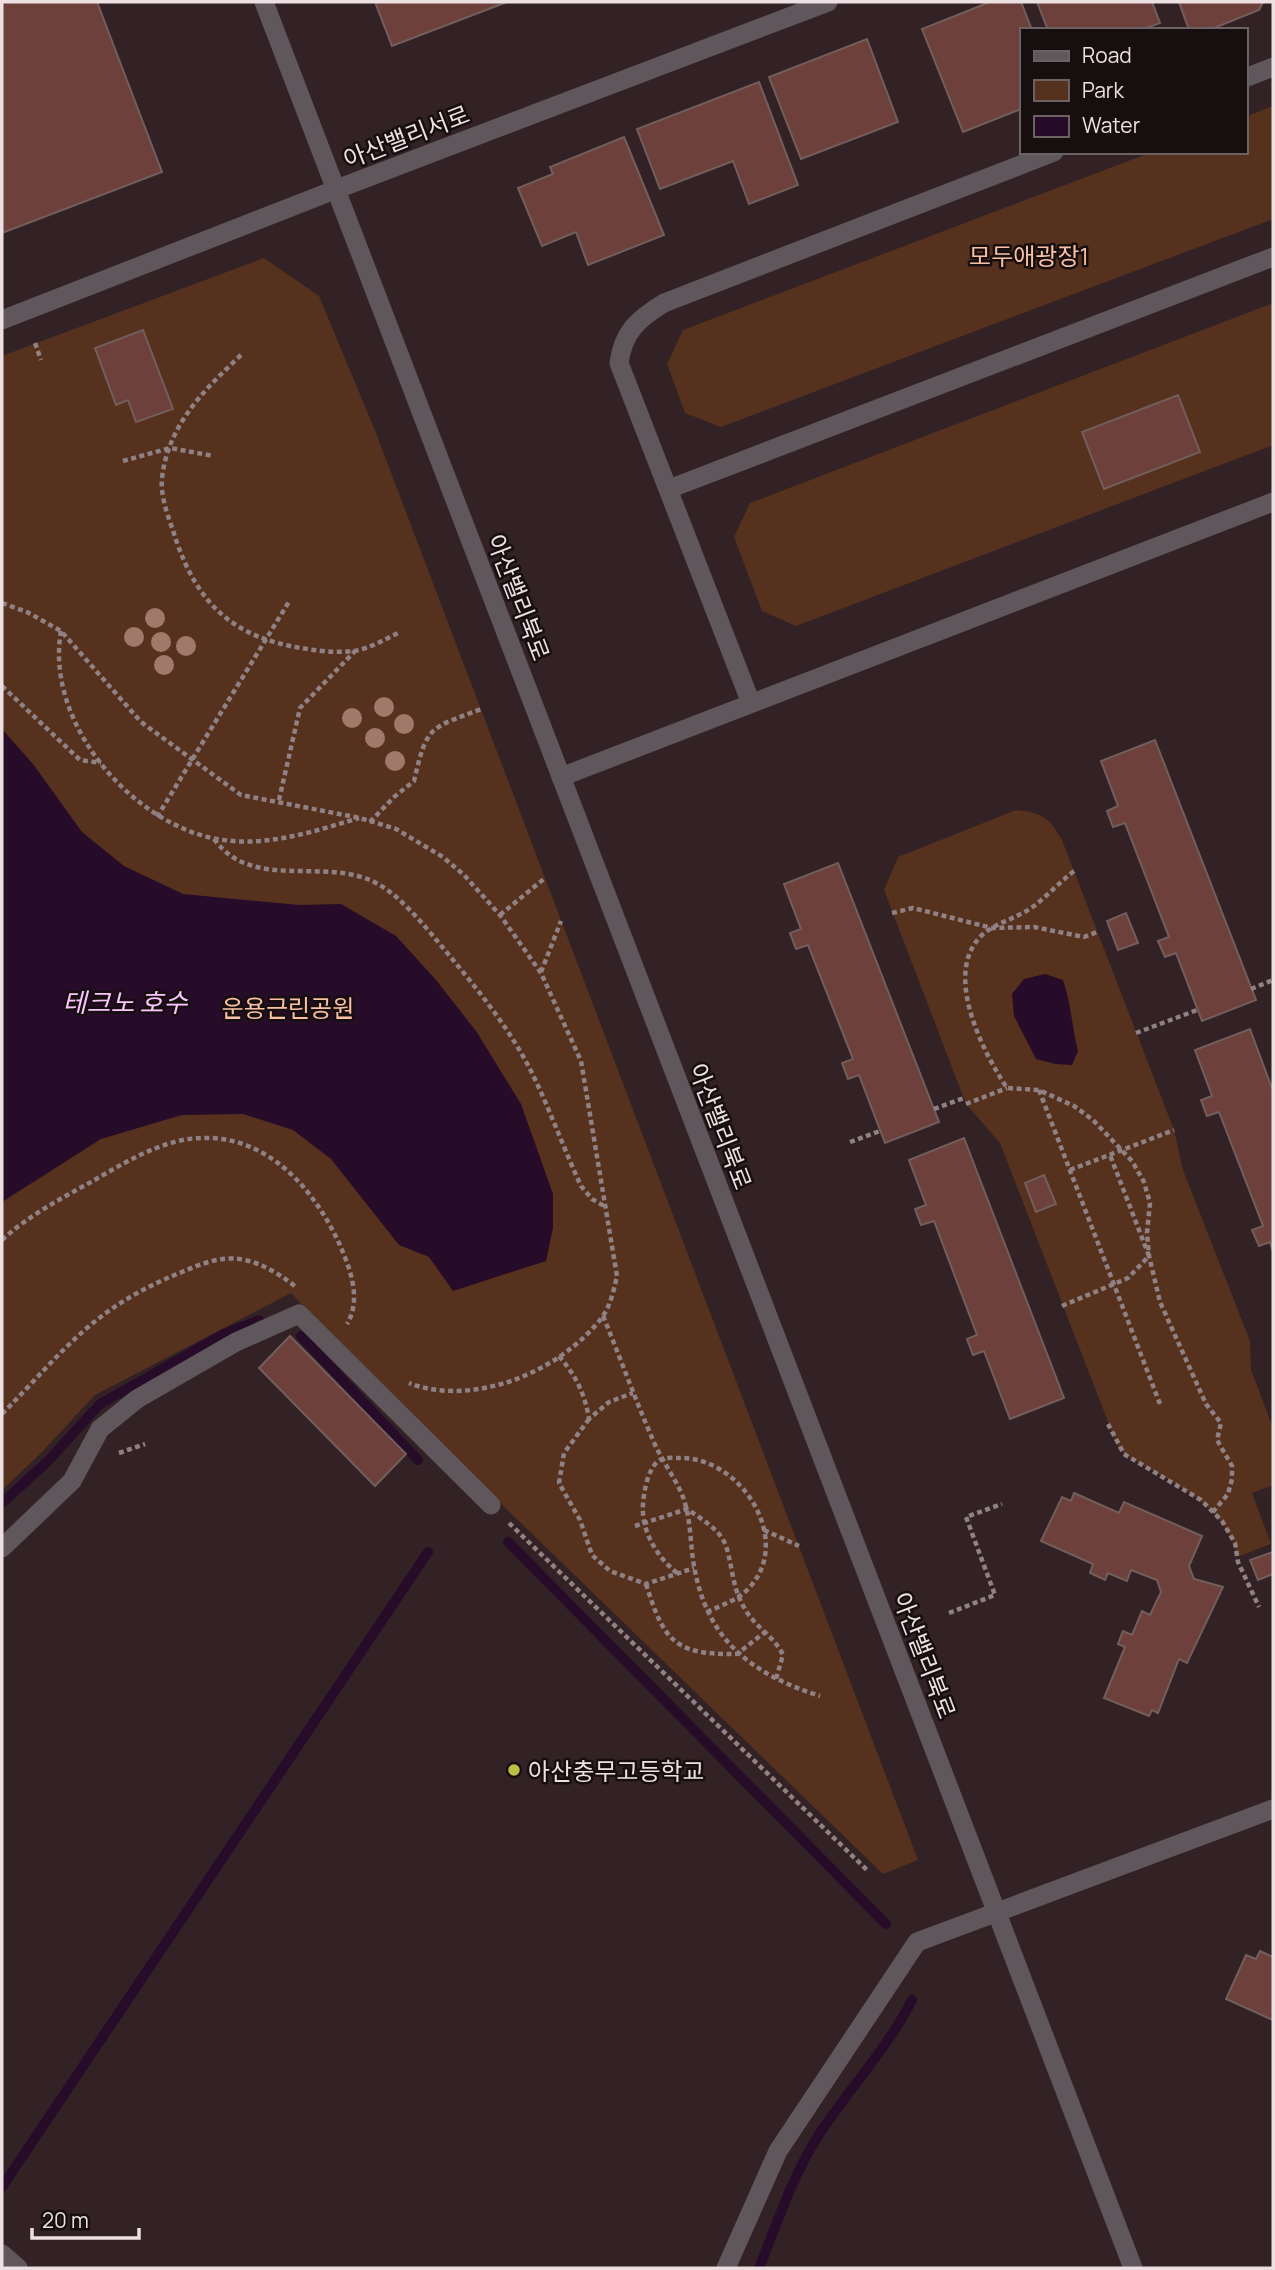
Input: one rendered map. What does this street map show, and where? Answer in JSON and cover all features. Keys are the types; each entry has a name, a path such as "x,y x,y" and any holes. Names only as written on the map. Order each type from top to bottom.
{"street":[{"name":"아산밸리북로","path":"264,2 1133,2268"},
{"name":"아산밸리서로","path":"2,320 828,2"},
{"path":"1247,77 1273,67"},
{"path":"751,703 619,363 621,344 636,320 664,303 1049,154"},
{"path":"669,489 1273,257"},
{"path":"561,777 1273,502"},
{"path":"2,1548 72,1481 100,1429 137,1399 236,1342 299,1314 491,1505"},
{"path":"726,2268 778,2151 918,1942 1273,1809"},
{"path":"2,2254 18,2268"}],"path":[{"path":"34,343 41,360"},
{"path":"240,355 203,390 176,431 162,479 162,497 186,569 199,591 217,610 241,629 267,641 331,652 356,651 398,633"},
{"path":"123,461 170,448 214,456"},
{"path":"157,817 290,600"},
{"path":"2,603 27,612 61,631 141,722 241,795 279,800 396,829 443,857 500,915 541,973 581,1061 617,1276 612,1299 603,1316 559,1356 525,1376 478,1390 447,1392 402,1380"},
{"path":"61,631 56,655 63,685 84,740 126,791 157,817 214,839 253,842 285,838 360,818"},
{"path":"279,800 300,708 356,651"},
{"path":"2,686 80,760 102,763"},
{"path":"370,822 414,781 422,749 435,727 481,709"},
{"path":"214,839 224,853 242,863 289,872 346,872 380,885 396,898 445,950 509,1032 532,1072 581,1186 592,1199 605,1206"},
{"path":"1007,1088 979,1039 965,985 971,953 981,936 1034,906 1074,871"},
{"path":"500,915 545,878"},
{"path":"892,913 914,908 992,928 1034,927 1084,937 1097,932"},
{"path":"541,973 561,921"},
{"path":"1251,989 1273,980"},
{"path":"1136,1033 1197,1010"},
{"path":"934,1110 1007,1088 1039,1090 1074,1106 1093,1120 1144,1182 1150,1203 1147,1233 1149,1256 1128,1279 1062,1306"},
{"path":"1039,1090 1160,1404"},
{"path":"1070,1170 1174,1130"},
{"path":"850,1142 880,1131"},
{"path":"2,1240 46,1208 145,1152 180,1141 231,1142 260,1150 283,1165 321,1207 346,1258 354,1290 354,1312 345,1326"},
{"path":"1110,1155 1149,1256 1166,1317 1188,1357 1206,1404 1221,1423 1217,1440 1232,1466 1228,1494 1212,1513"},
{"path":"2,1414 78,1332 107,1310 163,1279 223,1258 248,1261 274,1271 302,1291"},
{"path":"603,1316 633,1393 687,1509 694,1568 707,1612 720,1635 737,1654 776,1679 820,1696"},
{"path":"337,1319 352,1334"},
{"path":"559,1356 574,1373 586,1399 589,1419"},
{"path":"633,1393 609,1402 589,1419 564,1453 559,1483 580,1520 592,1555 610,1571 646,1584 694,1568"},
{"path":"1108,1424 1124,1454 1201,1500 1223,1521 1235,1543 1242,1571 1259,1607"},
{"path":"677,1573 655,1551 645,1523 644,1494 653,1466 662,1459 704,1461 726,1473 749,1496 763,1529 767,1554 763,1566 739,1597 707,1612"},
{"path":"949,1613 995,1595 966,1517 1002,1504"},
{"path":"491,1505 868,1871"},
{"path":"635,1527 687,1509"},
{"path":"687,1509 712,1526 726,1544 730,1574 745,1611 776,1641 783,1655 776,1679"},
{"path":"763,1529 799,1546"},
{"path":"646,1584 658,1622 681,1646 699,1653 737,1654 765,1632"}],"green space":[{"name":"모두애광장1","path":"1273,106 1273,219 721,427 685,413 667,364 683,330 1147,154 1247,154 1247,116"},
{"name":"운용근린공원","path":"264,258 319,296 376,433 918,1860 883,1874 396,1402 291,1293 95,1395 2,1490 2,356"},
{"path":"1273,303 1273,445 796,626 762,611 734,537 750,503"},
{"path":"1016,810 1032,812 1049,821 1062,840 1174,1130 1183,1170 1250,1341 1251,1370 1273,1428 1273,1485 1252,1493 1271,1544 1237,1557 1231,1538 1208,1507 1176,1484 1124,1454 1117,1445 1000,1143 966,1104 884,890 898,857"}],"water":[{"name":"테크노 호수","path":"2,729 33,764 82,832 124,866 183,894 299,905 341,904 396,936 436,980 476,1031 521,1104 553,1194 553,1228 546,1261 453,1291 429,1257 399,1245 331,1159 293,1130 243,1114 182,1115 101,1139 2,1202"},
{"path":"1045,974 1063,980 1066,989 1078,1051 1072,1065 1036,1059 1014,1016 1012,994 1024,979"}],"building":[{"path":"2,2 97,2 162,172 2,233"},
{"path":"375,2 507,2 392,46"},
{"path":"990,2 1021,2 1031,28 1020,28 1020,109 963,132 922,29"},
{"path":"1037,2 1152,2 1160,23 1146,28 1047,28"},
{"path":"1179,2 1263,2 1259,10 1214,28 1188,28"},
{"path":"867,39 898,122 801,159 769,77"},
{"path":"759,82 798,185 749,204 733,161 660,189 637,129"},
{"path":"624,137 664,235 588,265 576,232 542,246 518,188 553,174 550,167"},
{"path":"143,330 173,409 136,422 128,400 116,405 95,348"},
{"path":"1178,395 1200,452 1104,489 1082,432"},
{"path":"1155,740 1256,1000 1202,1021 1176,953 1165,957 1158,941 1169,937 1125,823 1113,827 1107,811 1118,806 1101,761"},
{"path":"838,863 939,1122 885,1143 859,1075 848,1079 842,1063 853,1059 808,945 796,949 790,933 801,929 784,884"},
{"path":"1126,913 1138,943 1118,950 1107,921"},
{"path":"1250,1029 1273,1091 1273,1252 1270,1242 1259,1246 1252,1230 1263,1226 1219,1112 1207,1116 1201,1100 1212,1096 1195,1050"},
{"path":"964,1138 1064,1398 1010,1419 984,1351 973,1355 967,1339 977,1335 934,1221 921,1225 915,1209 926,1205 909,1160"},
{"path":"1044,1175 1056,1204 1036,1212 1025,1183"},
{"path":"290,1336 406,1454 375,1486 259,1368"},
{"path":"1074,1493 1119,1513 1124,1502 1202,1536 1189,1566 1194,1579 1223,1587 1187,1663 1179,1659 1158,1713 1152,1710 1149,1716 1104,1698 1125,1647 1118,1644 1123,1631 1132,1635 1142,1611 1150,1615 1161,1592 1157,1580 1131,1570 1127,1581 1108,1573 1105,1580 1090,1573 1093,1564 1041,1541 1062,1497 1071,1501"},
{"path":"1273,1552 1273,1574 1258,1580 1250,1560"},
{"path":"1260,1951 1273,1957 1273,2020 1226,1999 1246,1955 1256,1959"}],"waterway":[{"path":"2,1503 47,1462 100,1404 222,1335 259,1320"},
{"path":"301,1336 418,1460"},
{"path":"508,1542 886,1924"},
{"path":"2,2187 428,1552"},
{"path":"759,2268 800,2168 818,2136 891,2035 912,2000"}],"place":[{"name":"아산충무고등학교","path":"514,1770"}]}
